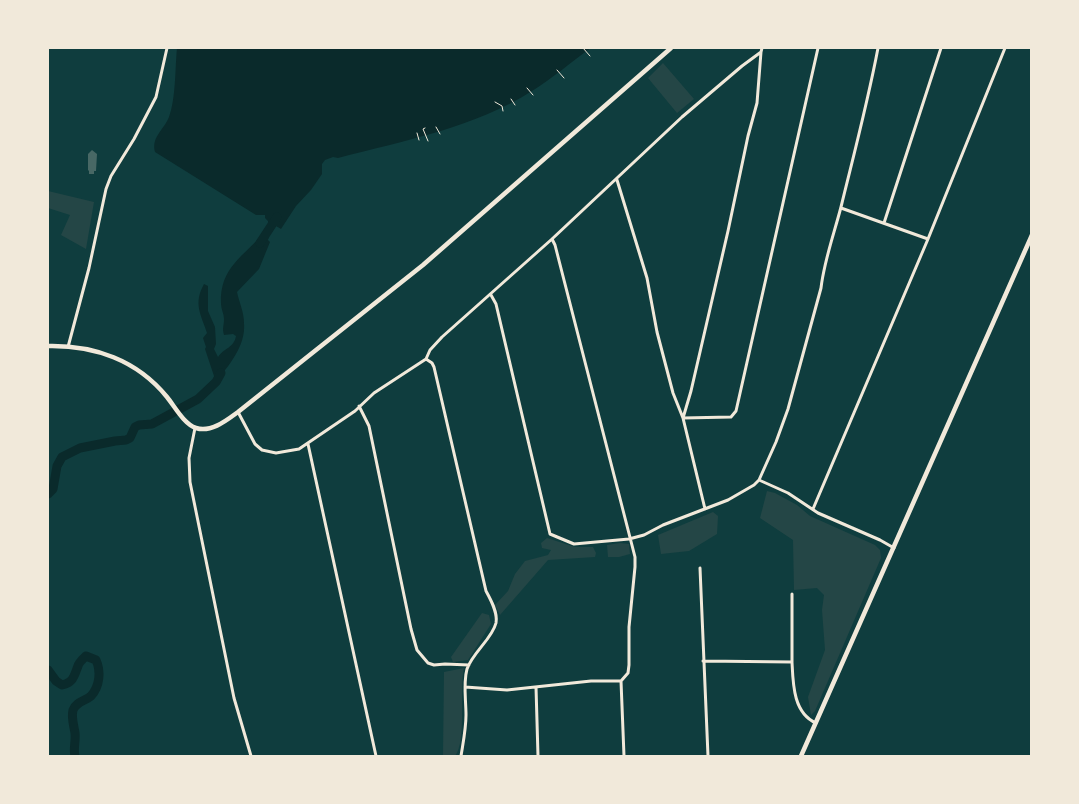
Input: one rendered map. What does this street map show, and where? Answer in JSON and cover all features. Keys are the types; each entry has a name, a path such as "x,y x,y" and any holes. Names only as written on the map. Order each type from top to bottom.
{"main road":[{"path":"48,346 99,352 123,361 148,377 166,395 187,423 195,428 206,429 215,426 238,412 423,265 671,48"},
{"path":"801,756 1032,235"}],"street":[{"path":"68,347 89,268 106,189 111,176 134,139 154,100 160,83 167,48"},
{"path":"683,418 731,417 736,411 818,48"},
{"path":"491,295 496,304 550,534 574,544 629,538 644,535 663,525 728,500 759,480 788,409 821,288 822,275 862,117 868,102 878,48"},
{"path":"884,223 941,48"},
{"path":"813,509 928,239 1005,48"},
{"path":"238,412 255,444 262,450 270,453 294,451 308,444 374,393 426,359 434,345 552,239 682,117 762,50"},
{"path":"683,418 757,103 762,50"},
{"path":"616,180 646,278 657,332 673,393 683,418 705,509"},
{"path":"840,208 928,239"},
{"path":"552,239 629,538 633,545 635,567 629,627 629,665 628,672 621,681 624,756"},
{"path":"426,359 432,362 434,367 486,591 492,601 496,621 493,630 472,658 465,679 465,726 461,756"},
{"path":"359,406 369,426 417,650 428,663 434,665 469,665"},
{"path":"195,428 189,458 190,482 234,698 251,756"},
{"path":"308,444 376,756"},
{"path":"759,480 788,493 818,513 894,548"},
{"path":"700,568 708,756"},
{"path":"792,594 793,685 797,700 804,714 816,723"},
{"path":"703,662 792,662"},
{"path":"465,687 507,690 591,681 621,681"},
{"path":"536,687 538,756"}],"path":[{"path":"583,48 590,56"},
{"path":"557,70 564,78"},
{"path":"527,88 533,95"},
{"path":"511,99 515,105"},
{"path":"495,102 502,106 503,111"},
{"path":"436,127 440,134"},
{"path":"425,128 423,130 428,141"},
{"path":"417,133 419,140"}],"shaded area":[{"path":"177,48 591,48 532,91 510,104 487,114 438,132 325,160 322,164 322,174 311,190 296,206 281,229 276,226 273,229 268,225 265,215 256,215 155,152 156,138 167,122 171,109"},
{"path":"663,63 694,99 677,113 648,78"},
{"path":"48,191 94,202 86,249 61,235 70,215 48,208"},
{"path":"264,232 269,235 268,240 270,242 259,269 237,292 244,319 242,340 236,355 216,382 205,349 203,338 207,333 199,309 199,297 204,284 208,286 208,311 215,327 216,344 214,349 218,357 231,346 236,336 233,334 224,335 223,333 224,317 221,291 224,281 235,263"},
{"path":"767,491 775,493 797,505 810,516 875,545 880,550 881,558 815,711 811,715 808,697 825,650 822,610 824,595 817,588 794,590 793,540 760,518"},
{"path":"713,512 718,516 717,534 689,551 661,554 658,535"},
{"path":"547,538 575,547 593,547 596,553 595,557 548,560 500,615 495,605 508,591 515,574 525,561 548,555 551,550 542,548 541,543"},
{"path":"629,544 630,554 608,557 607,545"},
{"path":"482,613 489,615 491,624 468,660 453,662 451,657"},
{"path":"464,668 462,728 459,749 455,756 443,756 444,672"}],"building":[{"path":"92,150 97,154 96,171 94,171 94,174 89,174 88,154"}],"waterway":[{"path":"260,243 277,217"},
{"path":"48,494 53,489 57,466 62,457 80,448 130,438 135,427 152,424 198,399 216,382 221,373"},
{"path":"48,670 56,681 62,685 71,680 79,663 86,656 96,660 98,664 99,678 94,692 76,705 73,710 75,756"}]}
